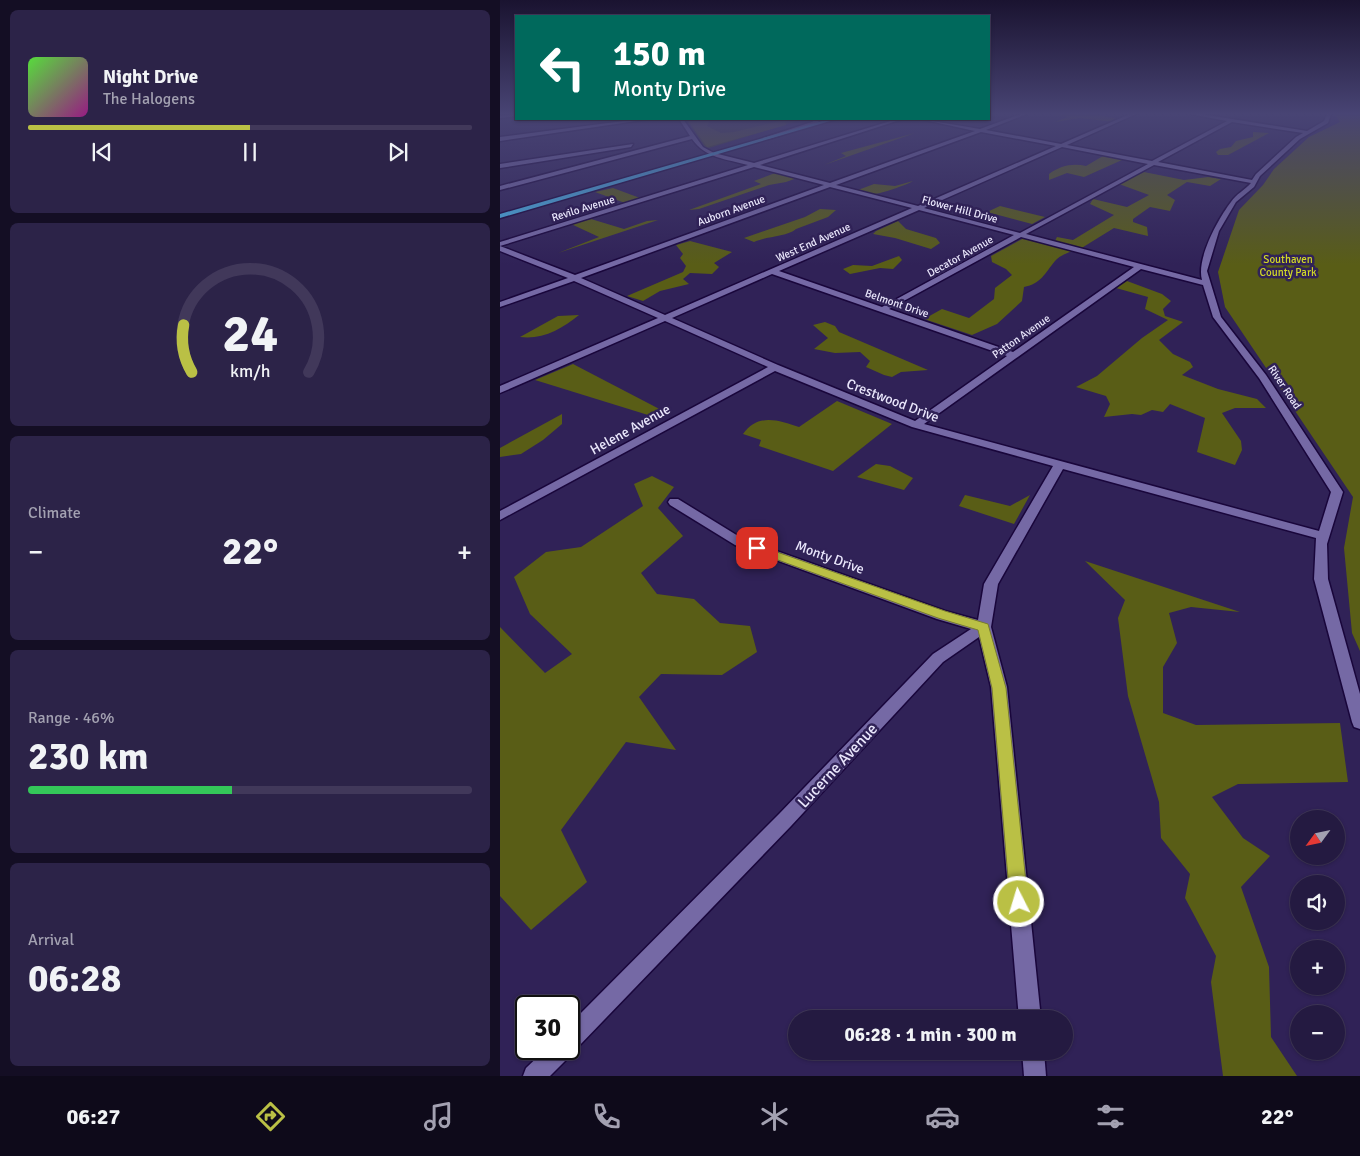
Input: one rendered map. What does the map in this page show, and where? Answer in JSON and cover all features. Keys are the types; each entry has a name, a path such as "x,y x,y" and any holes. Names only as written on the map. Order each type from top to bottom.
{"highway":[{"path":"500,210 667,164"},
{"path":"500,216 671,164"}],"street":[{"path":"500,188 589,164"},
{"name":"Flower Hill Drive","path":"751,164 1208,284"},
{"name":"Auborn Avenue","path":"500,305 887,164"},
{"name":"West End Avenue","path":"500,390 1020,164"},
{"name":"Decator Avenue","path":"882,310 1150,164"},
{"path":"1158,164 1253,182"},
{"name":"River Road","path":"1270,164 1253,182 1252,186 1234,201 1229,208 1216,231 1203,270 1217,317 1263,377 1337,492 1323,536 1320,554 1321,580 1360,722"},
{"name":"Revilo Avenue","path":"500,246 754,165"},
{"name":"Crestwood Drive","path":"500,246 775,367 916,426 1323,536"},
{"name":"Patton Avenue","path":"916,426 1140,266"},
{"name":"Belmont Drive","path":"773,272 1013,355"},
{"name":"Helene Avenue","path":"500,516 775,367"},
{"path":"1029,1010 999,688 984,627 991,584 1060,464"},
{"name":"Monty Drive","path":"674,502 739,542 942,615 984,627"},
{"name":"Lucerne Avenue","path":"580,1029 778,827 938,658 984,627"},
{"path":"534,1076 550,1060"},
{"path":"1034,1060 1035,1076"}],"green space":[{"path":"1089,164 1113,164 1084,177 1067,173 1049,180 1049,174 1057,169 1071,165 1086,166"},
{"name":"Southaven County Park","path":"1279,164 1360,164 1360,651 1352,633 1344,548 1353,497 1225,307 1218,272 1239,210 1263,185"},
{"path":"1144,172 1184,180 1208,177 1221,179 1210,186 1187,182 1167,195 1175,200 1170,211 1150,207 1133,219 1133,222 1147,227 1148,236 1114,228 1080,249 1055,241 1057,237 1073,240 1114,215 1090,204 1093,199 1127,207 1149,195 1119,184"},
{"path":"775,173 797,178 769,185 699,209 689,210 761,184 754,181"},
{"path":"913,181 877,194 858,190 874,184 895,186"},
{"path":"613,188 640,198 625,203 595,192"},
{"path":"1000,206 1045,217 1032,224 987,212"},
{"path":"820,209 836,210 828,217 787,234 754,242 744,238 805,217"},
{"path":"591,219 624,229 647,221 658,220 558,253 599,237 571,224"},
{"path":"898,221 906,229 936,238 940,243 931,249 895,238 873,234"},
{"path":"1024,238 1072,251 1057,259 1039,281 1024,287 1022,301 997,324 972,335 924,319 942,309 969,318 994,299 995,288 1012,275 1006,269 992,262 991,256"},
{"path":"690,241 732,252 714,263 719,267 712,274 690,273 683,279 689,284 660,291 643,301 627,296 683,272 686,266 680,258 683,254 676,245"},
{"path":"899,256 902,260 893,269 880,268 850,274 843,269 853,265 872,266"},
{"path":"1127,281 1162,294 1171,301 1163,309 1165,316 1183,322 1159,340 1173,354 1190,362 1193,367 1182,375 1218,389 1257,399 1266,408 1235,408 1222,413 1241,441 1242,450 1235,465 1197,452 1205,418 1170,404 1163,412 1152,410 1141,415 1104,417 1110,404 1106,396 1076,387 1097,376 1142,338 1168,320 1145,309 1148,297 1116,288"},
{"path":"579,315 566,325 544,335 520,337 558,316"},
{"path":"825,322 835,326 839,332 928,370 901,372 892,377 866,367 870,361 860,352 835,353 814,349 828,338 813,325"},
{"path":"573,364 669,414 661,419 535,380"},
{"path":"837,401 892,424 833,471 759,446 761,440 743,434 755,423 769,420 799,427"},
{"path":"562,414 562,424 543,440 521,454 500,457 500,448"},
{"path":"876,464 890,466 913,478 904,490 857,477"},
{"path":"652,476 674,487 658,508 683,536 641,573 657,594 694,599 720,623 750,626 757,652 722,675 661,674 639,697 676,750 626,742 561,830 587,882 531,930 500,896 500,627 545,673 572,654 530,614 514,577 546,552 581,547 643,506 634,484"},
{"path":"965,495 1010,506 1030,495 1014,524 959,506"},
{"path":"1085,561 1240,612 1191,607 1169,613 1177,643 1163,667 1163,713 1196,725 1340,723 1348,782 1238,784 1212,797 1243,838 1270,856 1241,887 1269,967 1271,1037 1297,1076 1223,1076 1211,982 1216,956 1185,898 1190,874 1161,838 1159,802 1128,696 1118,618 1125,600"}],"route":[{"path":"757,548 942,615 984,627 999,688 1019,902"}]}
